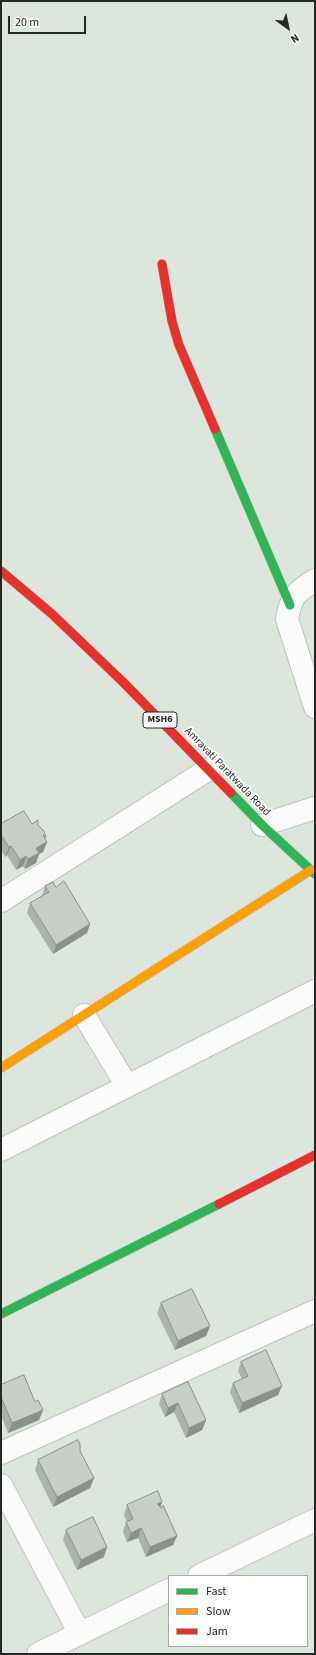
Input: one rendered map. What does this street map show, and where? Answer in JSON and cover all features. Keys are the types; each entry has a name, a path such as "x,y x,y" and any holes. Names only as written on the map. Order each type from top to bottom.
{"street":[{"path":"162,264 172,321 179,345 290,605"},
{"name":"Amravati Paratwada Road","path":"1,571 52,614 124,683 262,825 313,872"},
{"path":"315,580 298,590 290,605 287,619 315,707"},
{"path":"1,901 209,769"},
{"path":"262,825 315,808"},
{"path":"1,1068 313,872"},
{"path":"1,1150 315,991"},
{"path":"84,1015 127,1086"},
{"path":"1,1314 315,1155"},
{"path":"1,1453 315,1311"},
{"path":"1,1486 80,1634"},
{"path":"201,1575 315,1520"},
{"path":"38,1654 168,1590"}],"building":[{"path":"24,811 32,824 38,820 38,825 44,831 46,837 43,835 47,842 36,848 39,853 28,859 26,856 20,860 11,846 9,847 1,835 1,824"},
{"path":"64,881 90,924 56,945 30,903 49,892 45,886 53,882 56,887"},
{"path":"192,1289 210,1326 178,1341 161,1303"},
{"path":"266,1350 282,1386 242,1403 233,1383 248,1376 241,1362"},
{"path":"24,1375 35,1402 38,1400 43,1410 12,1423 1,1397 1,1385"},
{"path":"188,1382 206,1420 189,1428 178,1403 168,1408 162,1394"},
{"path":"78,1440 80,1444 80,1451 94,1478 57,1497 38,1460"},
{"path":"158,1491 162,1502 157,1504 161,1508 163,1505 177,1536 150,1547 141,1528 131,1533 126,1522 133,1519 127,1505"},
{"path":"93,1517 107,1547 81,1560 66,1530"}],"traffic: fast":[{"path":"215,429 290,605"},
{"path":"231,793 262,825 315,874"},
{"path":"1,1314 219,1204"}],"traffic: slow":[{"path":"1,1068 311,870"}],"traffic: jam":[{"path":"162,264 172,321 179,345 215,429"},
{"path":"1,571 52,614 124,683 231,793"},
{"path":"219,1204 315,1155"}]}
